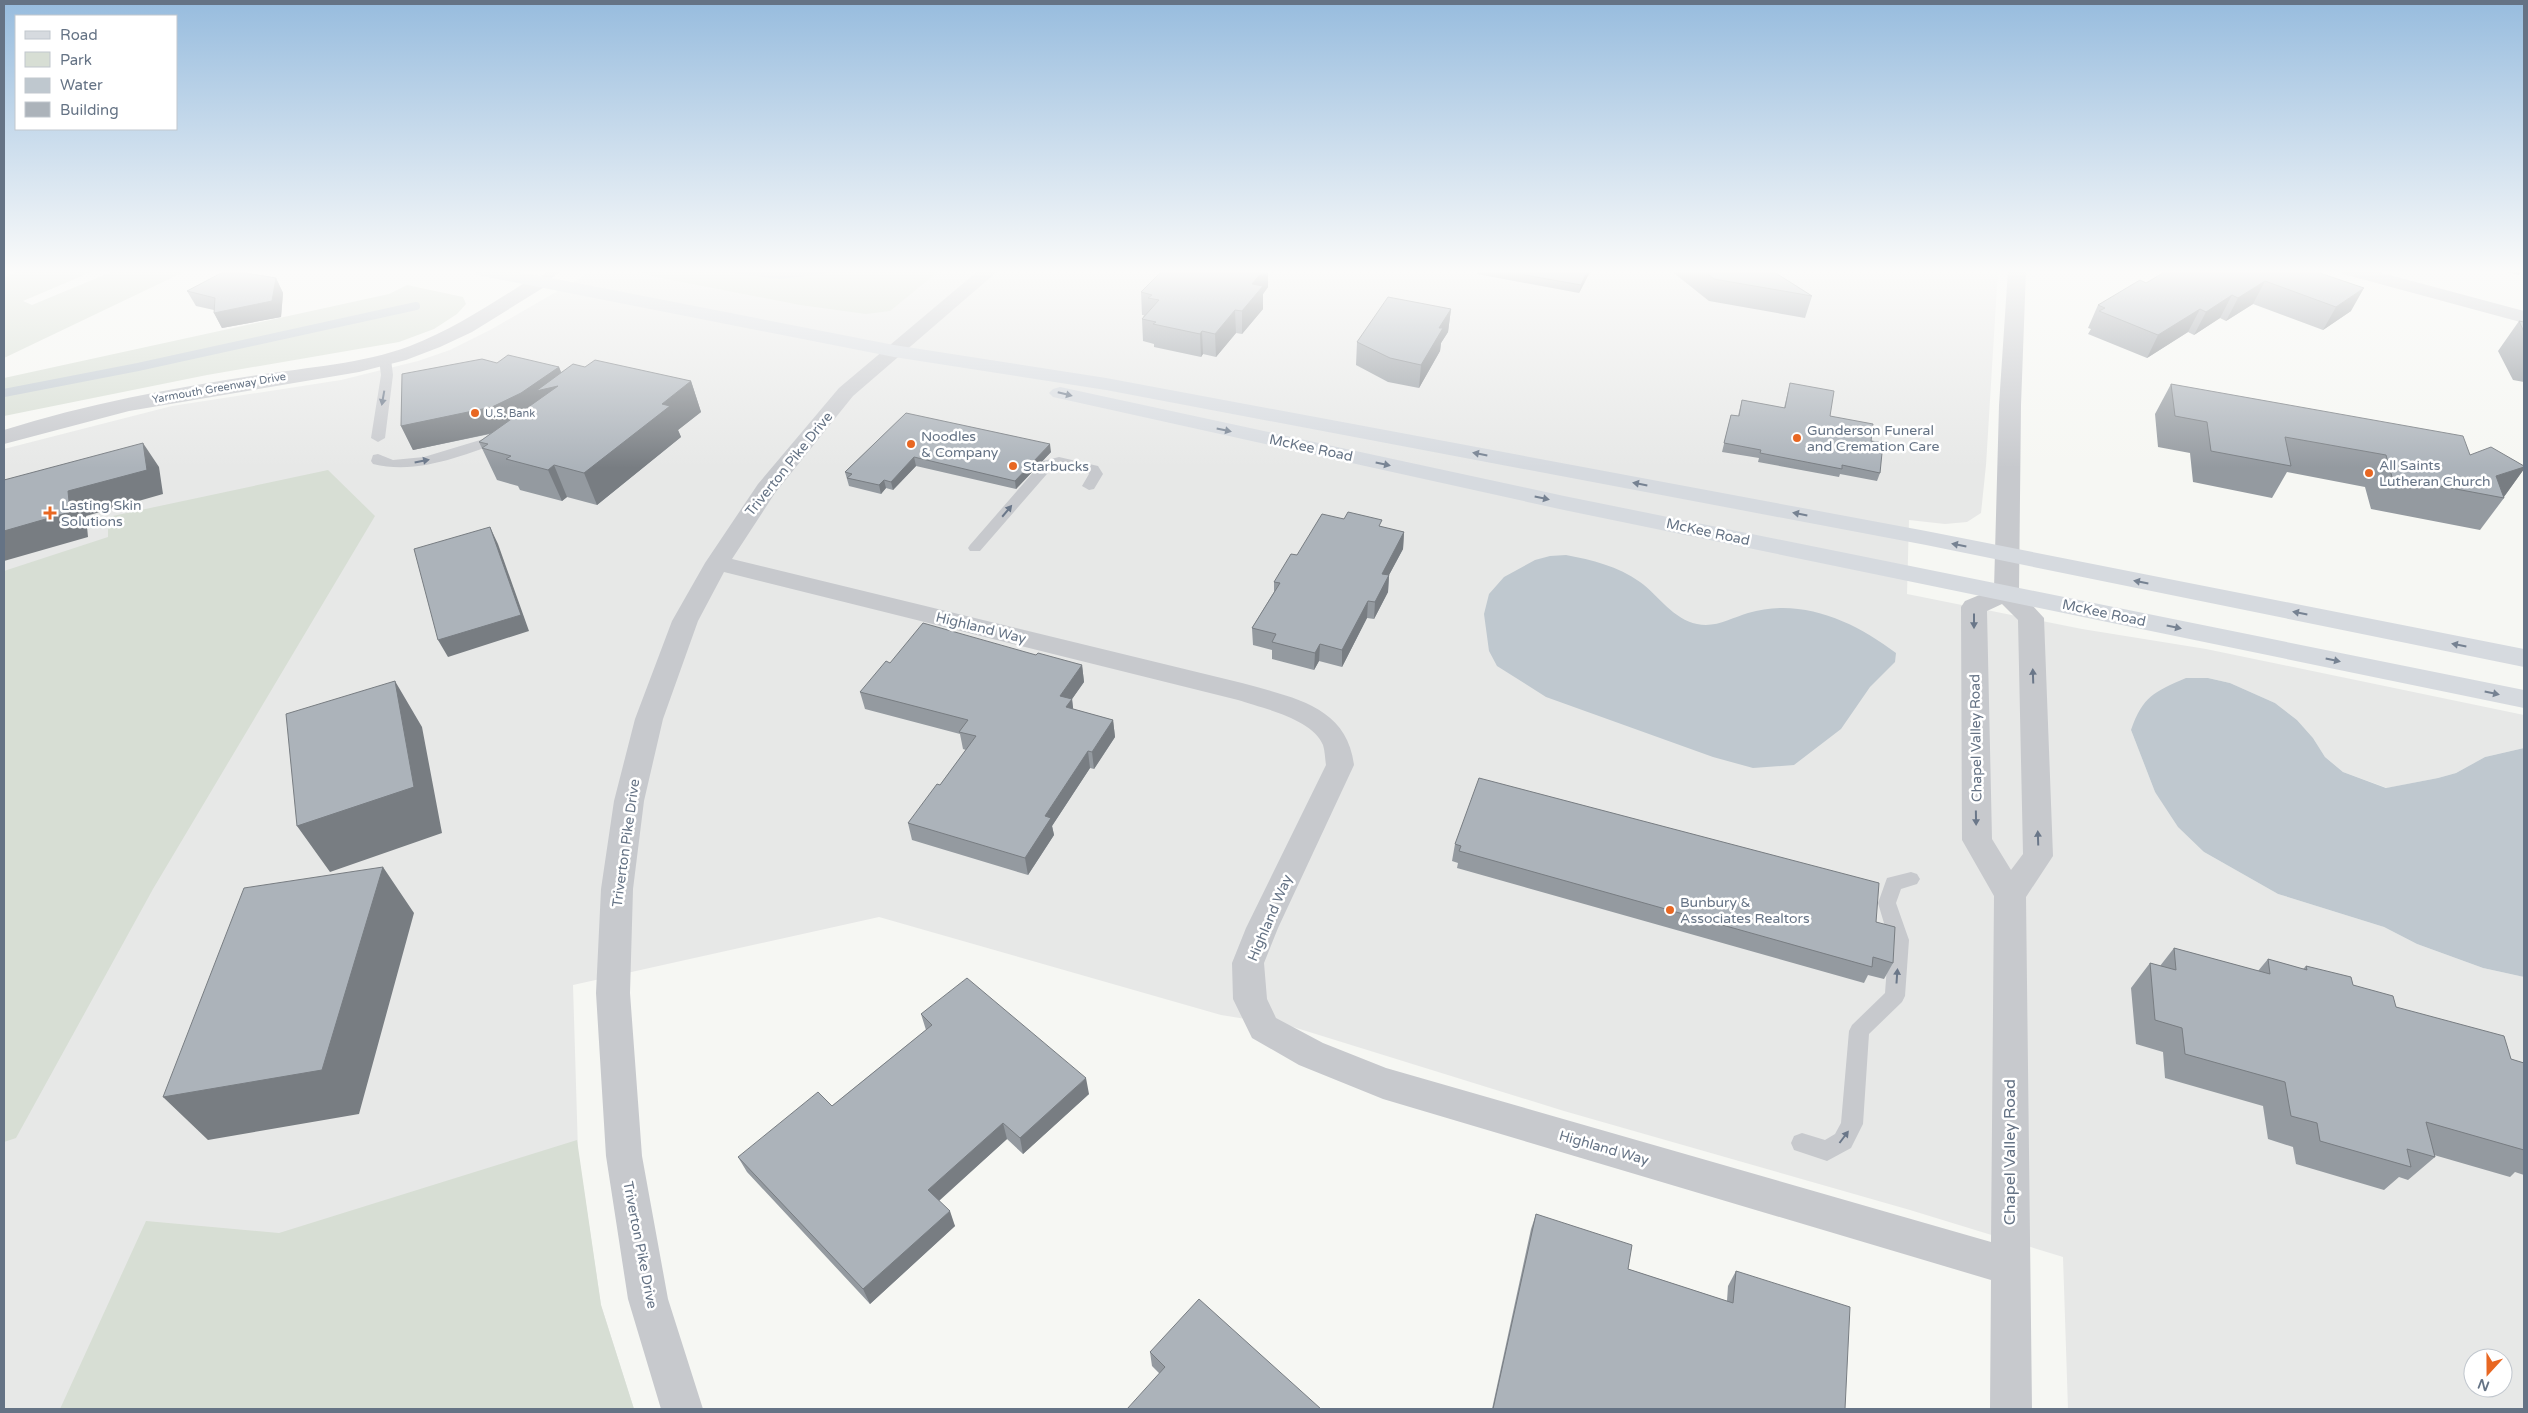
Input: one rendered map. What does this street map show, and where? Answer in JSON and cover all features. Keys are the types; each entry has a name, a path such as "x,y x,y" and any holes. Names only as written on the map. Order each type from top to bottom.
{"main road":[{"name":"McKee Road","path":"817,336 894,351 1135,389 2007,554 2524,658"},
{"name":"McKee Road","path":"894,351 1092,401 1564,502 2524,699"}],"street":[{"name":"Yarmouth Greenway Drive","path":"4,437 117,407 385,359 415,351 450,336"},
{"name":"Triverton Pike Drive","path":"682,1409 648,1299 624,1156 613,992 616,898 629,801 649,719 685,621 717,563 766,489 846,392 912,336"},
{"path":"2010,895 2038,856 2031,618 2006,593 2010,405 2014,336"},
{"name":"Highland Way","path":"717,563 1242,692 1312,717 1329,730 1337,744 1340,764 1262,928 1248,963 1250,998 1264,1028 1311,1054 1383,1083 2009,1266"},
{"name":"Chapel Valley Road","path":"2006,593 1974,607 1977,840 2010,895 2009,1266 2011,1409"}],"lane":[{"path":"378,438 387,375 385,359"},
{"path":"378,458 378,461 395,466 422,461 516,432"},
{"path":"976,548 1048,464 1059,461 1093,469 1096,474 1089,486"},
{"path":"1802,1143 1827,1151 1844,1141 1852,1124 1859,1031 1895,996 1899,940 1887,903 1893,883 1911,879"}],"shaded area":[{"path":"478,336 1994,336 1981,513 1967,522 1945,524 1909,520 1907,594 2082,629 2206,649 2524,715 2524,748 2485,757 2456,773 2387,788 2343,772 2325,757 2313,738 2297,720 2275,703 2230,683 2208,678 2131,730 2155,792 2204,852 2278,894 2384,927 2417,944 2483,968 2524,977 2524,1409 2068,1409 2063,1257 1910,1210 1564,1111 1290,1026 1221,1015 879,917 573,985 578,1151 601,1305 634,1409 4,1409 4,449 172,406 341,380 418,361 450,350"}],"green space":[{"path":"4,336 50,336 4,358"},
{"path":"197,336 415,336 399,342 207,375 4,416 4,378"},
{"path":"328,470 375,516 153,889 16,1138 4,1142 4,571 108,537 108,517"},
{"path":"577,1140 601,1305 634,1409 60,1409 146,1221 279,1233"}],"water":[{"path":"1566,555 1604,564 1632,576 1681,618 1689,622 1711,625 1748,613 1768,609 1788,608 1807,610 1845,622 1880,641 1896,653 1895,662 1870,687 1841,729 1794,765 1753,768 1713,757 1546,697 1497,666 1489,651 1484,614 1489,594 1504,577 1535,560 1550,556"},
{"path":"2186,678 2208,678 2230,683 2275,703 2297,720 2313,738 2325,757 2343,772 2386,788 2456,773 2485,757 2524,748 2524,977 2483,968 2417,944 2384,927 2278,894 2204,852 2178,827 2155,792 2131,730 2140,710 2151,696"}],"building":[{"path":"1361,336 1438,336 1421,365 1390,358 1357,342"},
{"path":"508,355 559,367 521,393 492,407 401,426 402,374 482,359 497,363"},
{"path":"595,360 691,381 662,404 670,406 584,473 554,465 548,470 506,459 511,456 482,448 488,444 479,442 558,386 536,391 573,364 585,367"},
{"name":"Gunderson Funeral and Cremation Care","path":"1790,383 1834,391 1830,416 1873,424 1871,441 1883,443 1880,473 1842,465 1842,469 1760,453 1761,450 1724,443 1731,415 1739,416 1742,400 1785,408"},
{"path":"2171,384 2463,436 2470,455 2491,447 2524,467 2496,476 2504,498 2392,477 2386,455 2285,437 2291,466 2211,451 2207,422 2175,416"},
{"path":"906,413 1050,444 1015,481 914,457 891,482 884,480 879,485 847,478 852,474 845,472"},
{"path":"143,443 147,470 68,491 70,512 4,531 4,480"},
{"path":"1348,512 1382,520 1379,526 1404,532 1382,574 1389,575 1375,602 1368,601 1342,650 1320,644 1315,653 1272,642 1276,634 1252,628 1280,583 1274,582 1291,554 1297,555 1322,514 1344,519"},
{"path":"490,527 521,615 438,640 414,549"},
{"path":"923,623 1036,655 1038,653 1082,665 1060,696 1072,699 1066,707 1113,720 1092,752 1088,751 1045,816 1051,818 1025,858 908,823 937,784 940,785 976,736 959,732 968,720 860,692 886,661 890,663"},
{"path":"395,681 414,787 297,826 286,714"},
{"path":"1479,778 1879,883 1876,922 1895,927 1893,963 1873,957 1872,967 1459,851 1461,846 1455,844"},
{"path":"383,867 322,1070 163,1097 244,888"},
{"path":"2174,948 2270,974 2268,959 2307,970 2306,966 2351,977 2353,985 2393,996 2396,1007 2504,1036 2511,1059 2524,1063 2524,1150 2426,1122 2435,1157 2407,1149 2411,1167 2320,1141 2317,1123 2291,1116 2285,1082 2185,1054 2182,1028 2155,1020 2150,963 2176,970"},
{"path":"967,978 1086,1078 1020,1138 1003,1123 928,1190 950,1211 863,1289 738,1157 818,1092 832,1106 932,1025 921,1014"},
{"path":"1536,1214 1632,1245 1628,1269 1733,1303 1736,1271 1850,1307 1845,1409 1493,1409"},
{"path":"1199,1299 1321,1409 1127,1409 1165,1367 1150,1352"}],"waterway":[{"path":"4,393 138,367 280,336"}],"place":[{"name":"U.S. Bank","path":"475,413"},
{"name":"Gunderson Funeral and Cremation Care","path":"1797,438"},
{"name":"Noodles & Company","path":"911,444"},
{"name":"Starbucks","path":"1013,466"},
{"name":"All Saints Lutheran Church","path":"2369,473"},
{"name":"Lasting Skin Solutions","path":"50,513"},
{"name":"Bunbury & Associates Realtors","path":"1670,910"}]}
